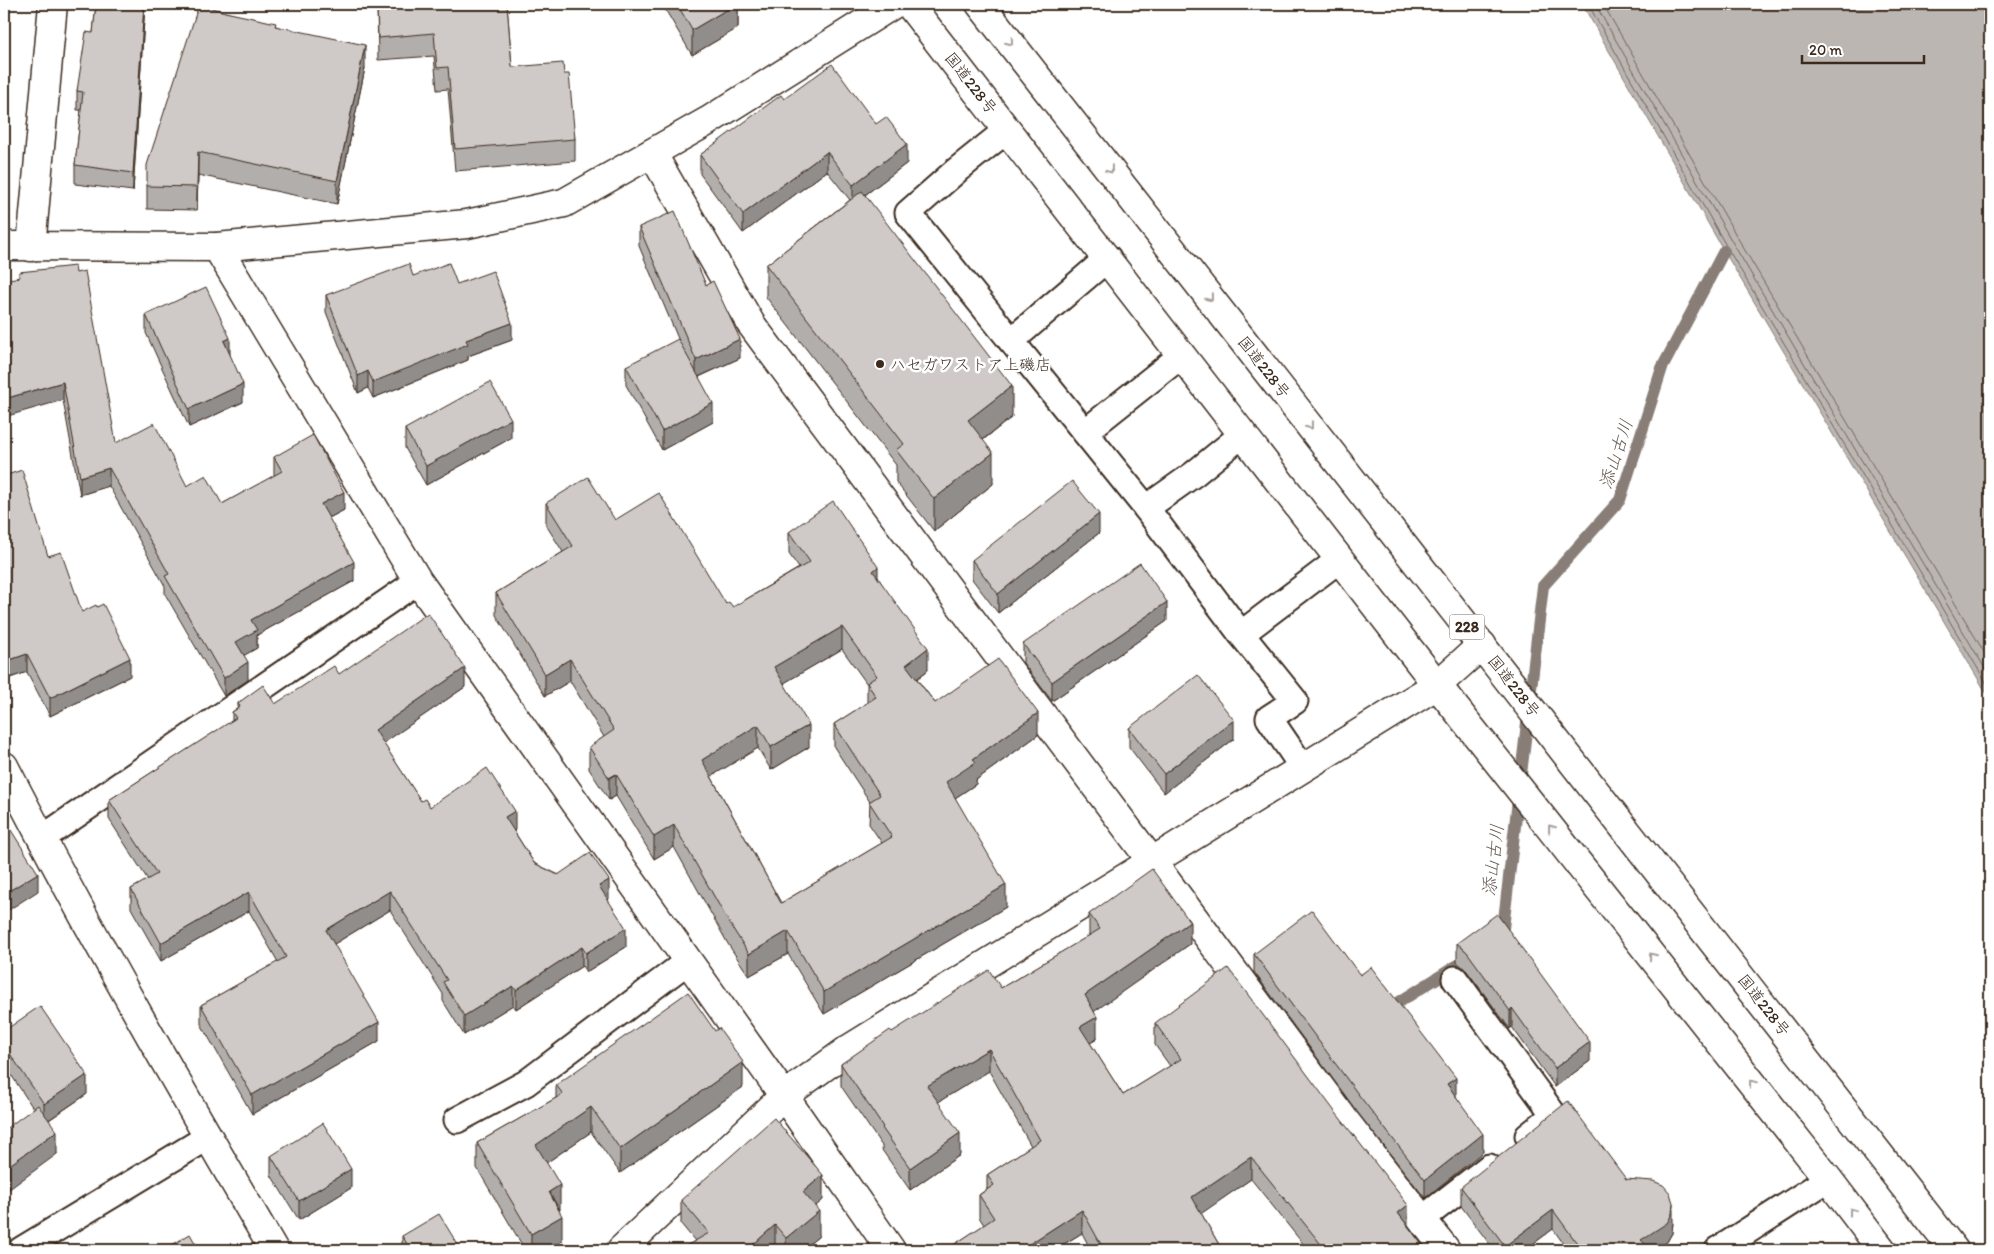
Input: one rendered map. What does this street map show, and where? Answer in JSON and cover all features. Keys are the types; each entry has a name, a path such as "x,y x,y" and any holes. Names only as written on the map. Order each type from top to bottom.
{"main road":[{"path":"32,247 53,4"},
{"path":"4,246 217,247 467,224 564,203 708,121 894,4"},
{"name":"国道228号","path":"910,4 1437,685 1828,1179 1882,1250"},
{"name":"国道228号","path":"980,4 1954,1250"},
{"path":"652,153 751,324 1150,861 1346,1122 1446,1250"},
{"path":"217,247 418,581 784,1096 891,1250"},
{"path":"621,1250 784,1096 849,1049 1437,685 1482,645"},
{"path":"4,766 41,839 208,1137 274,1250"}],"lane":[{"path":"1007,130 908,213 1146,508 1241,634 1295,701 1269,718 1303,768"},
{"path":"1012,341 1108,258"},
{"path":"1085,432 1182,355"},
{"path":"1146,508 1194,474 1243,434"},
{"path":"1241,634 1340,559"},
{"path":"41,839 418,581"},
{"path":"457,1120 526,1083 688,961"},
{"path":"1422,1219 1554,1115 1455,979"},
{"path":"21,1250 208,1137"},
{"path":"1718,1250 1828,1179"}],"water":[{"path":"1582,4 1990,4 1990,699 1724,251"}],"building":[{"path":"96,4 144,4 133,173 75,165 83,92 77,91 86,32 93,33"},
{"path":"199,4 225,12 276,23 275,26 365,45 337,181 198,152 197,187 147,186 147,165"},
{"path":"377,4 507,4 512,67 563,63 564,74 569,74 575,139 455,149 448,67 437,68 434,33 378,38"},
{"path":"677,4 736,4 692,30"},
{"path":"832,64 876,124 886,117 907,144 853,185 827,152 743,214 700,155 781,95 784,99"},
{"path":"4,98 8,99 4,126"},
{"path":"862,191 1012,386 968,420 993,453 934,499 896,450 904,444 766,265"},
{"path":"675,211 706,285 713,281 740,339 696,360 639,227"},
{"path":"449,263 457,284 493,271 512,323 466,340 468,344 373,382 368,371 358,376 326,295 409,264 413,276"},
{"path":"75,266 76,273 85,271 116,443 154,423 187,486 206,475 222,504 282,471 274,457 313,435 344,492 321,504 354,562 251,620 257,630 236,642 248,662 224,678 165,576 169,574 109,468 80,477 63,382 4,399 4,280 20,277 19,272"},
{"path":"206,287 230,338 224,341 243,384 189,409 146,315"},
{"path":"678,339 713,403 662,431 626,366"},
{"path":"490,382 511,419 426,466 405,429"},
{"path":"22,470 48,556 61,552 82,612 96,605 97,607 103,604 130,658 50,698 27,654 4,662 4,476"},
{"path":"588,477 615,520 659,493 726,604 729,602 733,607 810,562 789,532 833,501 878,567 873,571 928,648 906,665 935,703 998,659 1038,713 973,759 976,762 946,782 1006,885 824,992 788,931 749,954 728,921 674,825 654,837 616,774 609,778 589,747 614,730 570,659 545,674 496,593 573,546 546,503","holes":["842,627 877,676 867,683 876,697 834,724 880,795 869,802 892,837 781,903 702,760 758,725 771,747 809,725 774,667"]},
{"path":"1072,481 1099,514 998,594 972,560"},
{"path":"1140,563 1167,602 1052,682 1023,644"},
{"path":"428,613 465,668 375,730 421,801 425,799 430,807 487,768 515,811 505,817 534,863 558,875 590,853 609,880 599,886 626,928 586,953 582,947 516,990 513,986 464,1016 443,982 447,980 390,891 326,930 379,1022 252,1095 201,1005 286,957 249,892 161,943 131,889 157,874 109,800 236,718 232,712 240,707 238,703 263,685 275,704 334,666 339,674"},
{"path":"1198,675 1234,720 1164,774 1129,728"},
{"path":"4,819 38,873 4,894"},
{"path":"1152,869 1190,922 1085,995 1097,1017 1080,1027 1123,1095 1181,1059 1155,1023 1228,968 1333,1109 1408,1205 1398,1213 1426,1250 1322,1250 1324,1248 1251,1157 1192,1197 1222,1250 1104,1250 1082,1210 1020,1250 950,1250 949,1248 994,1218 979,1195 994,1185 987,1175 1040,1140 989,1049 927,1086 960,1133 910,1168 841,1064 890,1030 892,1032 989,970 1001,988 1100,929 1089,914"},
{"path":"1312,910 1360,975 1371,967 1456,1078 1447,1084 1483,1134 1425,1180 1358,1094 1254,954"},
{"path":"1497,914 1590,1042 1555,1068 1512,1008 1510,1011 1467,952 1457,943"},
{"path":"688,992 715,1031 719,1028 743,1062 620,1149 591,1107 536,1145 560,1185 549,1192 562,1216 531,1234 477,1143 563,1094 556,1085"},
{"path":"40,1006 87,1075 44,1104 4,1045 4,1031"},
{"path":"1568,1101 1626,1179 1653,1181 1663,1185 1670,1193 1673,1203 1672,1214 1667,1223 1641,1240 1648,1247 1644,1250 1582,1250 1553,1210 1505,1246 1461,1187"},
{"path":"38,1105 57,1131 4,1169 4,1130"},
{"path":"774,1118 823,1175 803,1192 819,1211 786,1238 775,1225 747,1250 679,1250 709,1233 681,1200"},
{"path":"323,1123 351,1169 299,1201 271,1156"},
{"path":"439,1214 461,1250 411,1250 402,1236"},
{"path":"190,1234 199,1250 164,1250"}],"waterway":[{"name":"添山古川","path":"1499,939 1502,937 1543,586 1620,500 1662,368 1724,251"},
{"name":"添山古川","path":"1385,1011 1472,956"}],"place":[{"name":"ハセガワストア上磯店","path":"880,364"}]}
